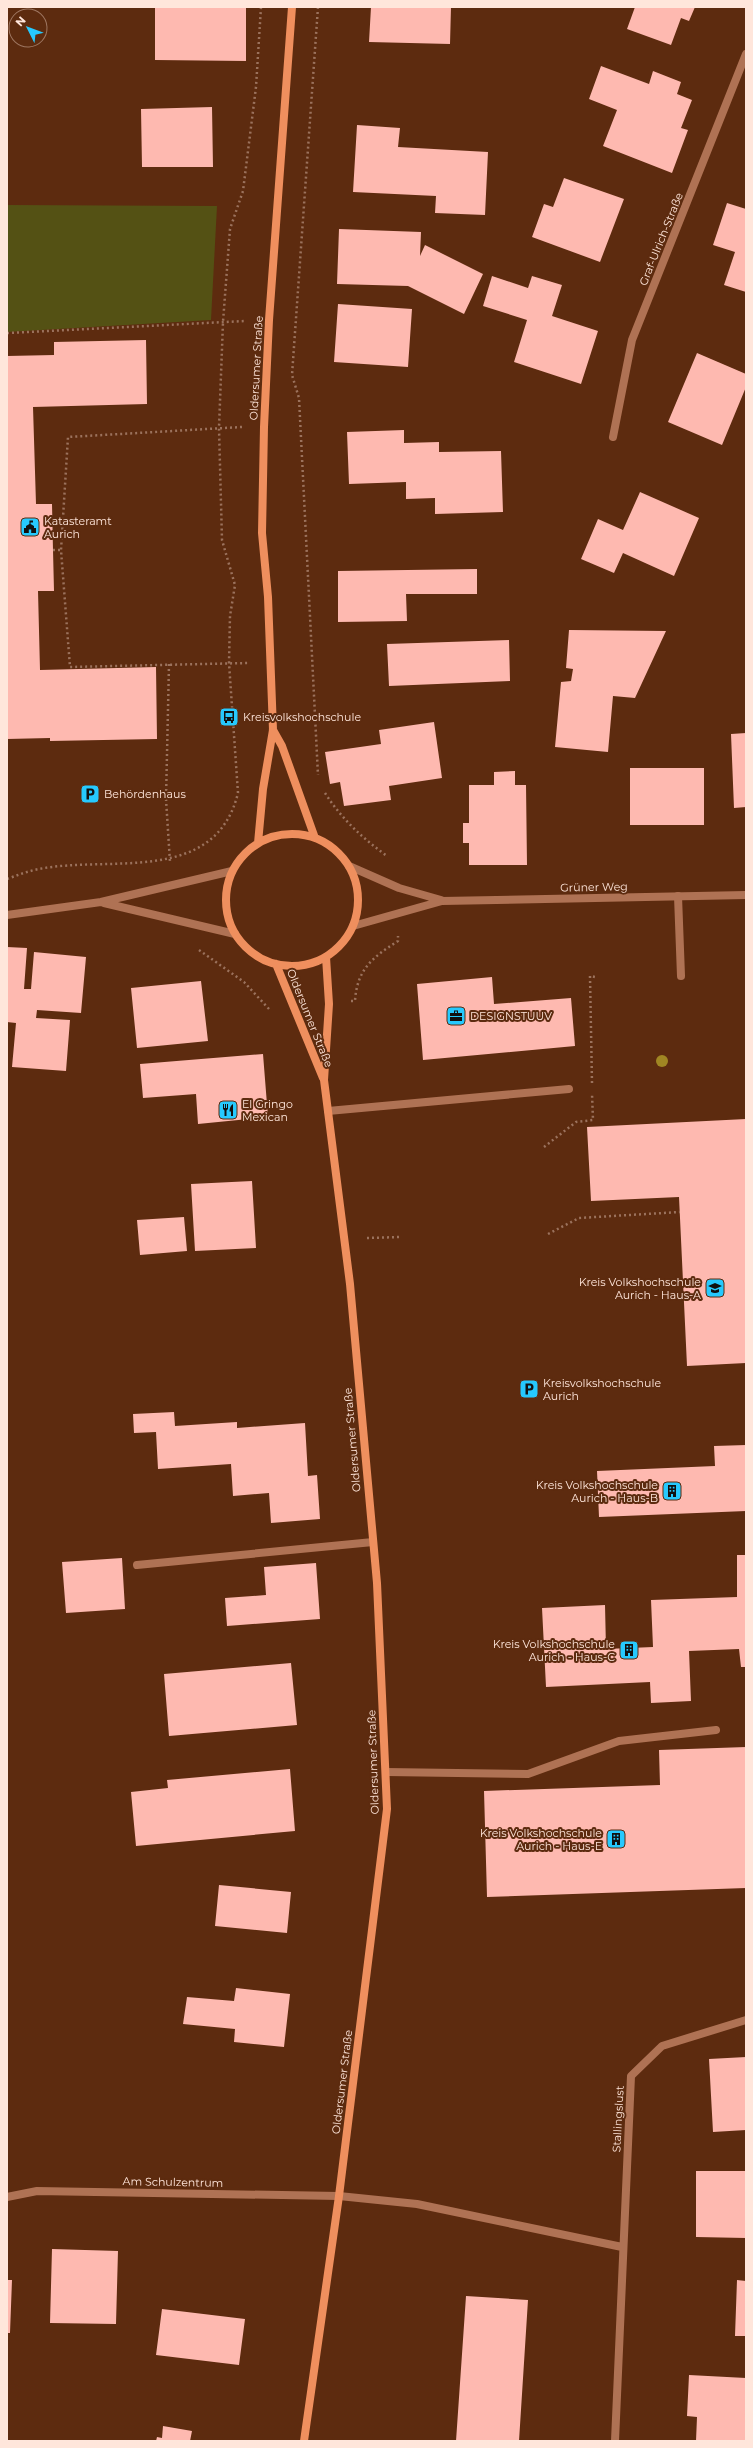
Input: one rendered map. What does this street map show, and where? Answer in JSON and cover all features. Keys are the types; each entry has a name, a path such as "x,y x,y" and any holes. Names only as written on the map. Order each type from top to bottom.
{"main road":[{"name":"Oldersumer Straße","path":"258,843 263,789 273,730 269,662 268,597 262,533 264,427 269,320 292,7"},
{"name":"Oldersumer Straße","path":"273,730 282,746 315,838"},
{"name":"Oldersumer Straße","path":"296,834 315,838 335,849 349,866 357,885 358,906 353,926 342,944 326,957 310,964 293,966 276,964 259,958 246,947 235,934 227,913 226,892 232,871 243,855 258,843 276,836 296,834"},
{"name":"Oldersumer Straße","path":"304,2441 339,2196 388,1808 377,1583 344,1238 324,1080 329,1004 326,957"},
{"name":"Oldersumer Straße","path":"276,964 324,1080"}],"street":[{"name":"Graf-Ulrich-Straße","path":"614,437 632,340 746,54"},
{"name":"Grüner Weg","path":"349,866 399,888 442,901"},
{"path":"7,915 101,902 232,871"},
{"name":"Grüner Weg","path":"353,926 442,901 746,894"},
{"path":"678,896 681,976"},
{"path":"101,902 235,934"},
{"path":"328,1111 569,1089"},
{"path":"137,1565 373,1542"},
{"path":"386,1772 528,1774 619,1741 716,1730"},
{"name":"Stallingslust","path":"615,2441 622,2247 631,2076 662,2046 746,2020"},
{"name":"Am Schulzentrum","path":"7,2197 36,2191 339,2196"},
{"path":"339,2196 417,2204 622,2247"}],"path":[{"path":"7,878 40,869 169,860 198,849 219,831 233,811 238,793 229,663 230,616 235,585 222,540 219,428 223,322 230,229 243,192 256,87 262,7"},
{"path":"318,7 292,375 299,398 318,776"},
{"path":"7,333 269,320"},
{"path":"264,427 219,428 68,437 61,550 70,666 269,662"},
{"path":"53,550 61,550"},
{"path":"169,664 166,799 169,860"},
{"path":"323,790 338,812 371,845 388,857"},
{"path":"355,1000 356,983 363,970 376,955 398,941"},
{"path":"192,947 244,982 270,1010"},
{"path":"544,1147 576,1122 593,1120 590,976 595,976"},
{"path":"548,1234 579,1218 680,1212"},
{"path":"344,1238 401,1237"}],"shaded area":[{"path":"7,205 217,206 211,320 7,332"}],"building":[{"path":"155,7 246,7 246,61 155,60"},
{"path":"371,7 451,7 450,44 369,42"},
{"path":"635,7 695,7 689,21 681,18 671,45 627,29"},
{"path":"601,66 649,84 653,71 681,82 677,94 692,100 681,128 688,130 672,173 603,146 617,110 589,99"},
{"path":"212,107 213,167 142,167 141,109"},
{"path":"357,125 400,128 398,147 488,152 485,215 435,213 436,196 353,192"},
{"path":"564,178 624,199 600,262 532,237 544,204 553,207"},
{"path":"727,203 746,209 746,292 724,285 735,252 713,245"},
{"path":"339,229 421,232 420,256 425,245 483,274 464,314 408,286 337,284"},
{"path":"492,276 528,288 532,276 562,285 552,316 598,331 581,384 514,362 527,320 483,306"},
{"path":"338,304 412,309 408,367 334,362"},
{"name":"Katasteramt Aurich","path":"146,340 147,404 33,407 36,504 52,504 54,591 38,591 40,670 156,667 157,739 50,741 50,738 7,739 7,356 54,355 54,342"},
{"path":"697,353 746,374 746,387 722,445 668,422"},
{"path":"404,430 404,443 439,442 439,452 501,451 503,512 435,514 435,498 406,499 406,482 349,484 347,432"},
{"path":"640,492 699,518 674,576 623,553 614,573 581,559 598,519 623,530"},
{"path":"477,569 477,594 406,594 407,621 338,622 338,571"},
{"path":"569,630 666,631 635,698 613,696 608,752 555,747 561,682 571,681 573,669 566,668"},
{"path":"509,640 510,681 389,686 387,644"},
{"path":"434,722 442,778 389,786 391,800 344,806 340,782 330,784 325,752 381,744 379,730"},
{"path":"746,733 746,807 734,808 731,734"},
{"path":"630,768 704,768 704,825 630,825"},
{"path":"515,771 515,785 526,785 527,865 469,865 469,843 463,843 463,823 469,823 469,785 494,785 494,772"},
{"path":"7,947 27,948 24,989 31,989 34,952 86,957 81,1013 37,1010 36,1018 70,1020 66,1071 12,1067 16,1023 7,1022"},
{"path":"492,977 494,1004 571,998 575,1046 423,1060 417,984"},
{"path":"201,981 208,1041 137,1048 131,988"},
{"path":"263,1054 268,1117 198,1124 196,1094 143,1098 140,1064"},
{"name":"Kreis Volkshochschule Aurich - Haus-A","path":"746,1119 746,1363 687,1366 679,1197 591,1201 587,1127"},
{"path":"252,1181 256,1248 195,1251 191,1184"},
{"path":"184,1217 187,1251 140,1255 137,1220"},
{"path":"174,1412 175,1426 237,1422 237,1428 305,1423 308,1476 317,1475 320,1519 271,1523 269,1493 233,1496 231,1464 158,1469 156,1432 134,1433 133,1414"},
{"name":"Kreis Volkshochschule Aurich - Haus-B","path":"746,1445 746,1511 599,1517 597,1471 715,1466 714,1446"},
{"name":"Kreis Volkshochschule Aurich - Haus-C","path":"737,1555 746,1555 746,1667 741,1667 739,1649 689,1651 691,1701 651,1703 650,1682 546,1687 542,1608 605,1605 606,1649 653,1647 651,1600 737,1597"},
{"path":"122,1558 125,1609 66,1613 62,1562"},
{"path":"316,1563 320,1619 227,1626 225,1598 266,1595 264,1567"},
{"path":"291,1663 297,1725 169,1736 164,1674"},
{"name":"Kreis Volkshochschule Aurich - Haus-E","path":"746,1747 746,1888 487,1897 484,1791 660,1785 659,1750"},
{"path":"290,1769 295,1831 136,1846 131,1792 168,1788 167,1780"},
{"path":"219,1885 291,1892 287,1933 215,1926"},
{"path":"236,1988 290,1994 284,2047 234,2042 235,2029 183,2024 187,1997 234,2001"},
{"path":"746,2057 746,2130 713,2132 709,2059"},
{"path":"696,2171 746,2171 746,2238 696,2237"},
{"path":"52,2249 118,2251 116,2324 50,2323"},
{"path":"7,2280 12,2280 10,2333 7,2333"},
{"path":"737,2280 746,2281 746,2336 735,2336"},
{"path":"466,2296 528,2300 519,2441 456,2441"},
{"path":"162,2309 245,2319 239,2365 156,2355"},
{"path":"689,2375 746,2378 746,2441 696,2441 697,2417 687,2416"},
{"path":"163,2426 192,2431 190,2441 156,2441 157,2437 162,2438"}],"place":[{"name":"Katasteramt Aurich","path":"30,527"},
{"name":"Kreisvolkshochschule","path":"229,717"},
{"name":"Behördenhaus","path":"90,794"},
{"name":"DESIGNSTUUV","path":"456,1016"},
{"name":"El Gringo Mexican","path":"228,1110"},
{"name":"Kreis Volkshochschule Aurich - Haus-A","path":"715,1288"},
{"name":"Kreisvolkshochschule Aurich","path":"529,1389"},
{"name":"Kreis Volkshochschule Aurich - Haus-B","path":"672,1491"},
{"name":"Kreis Volkshochschule Aurich - Haus-C","path":"629,1650"},
{"name":"Kreis Volkshochschule Aurich - Haus-E","path":"616,1839"}]}
